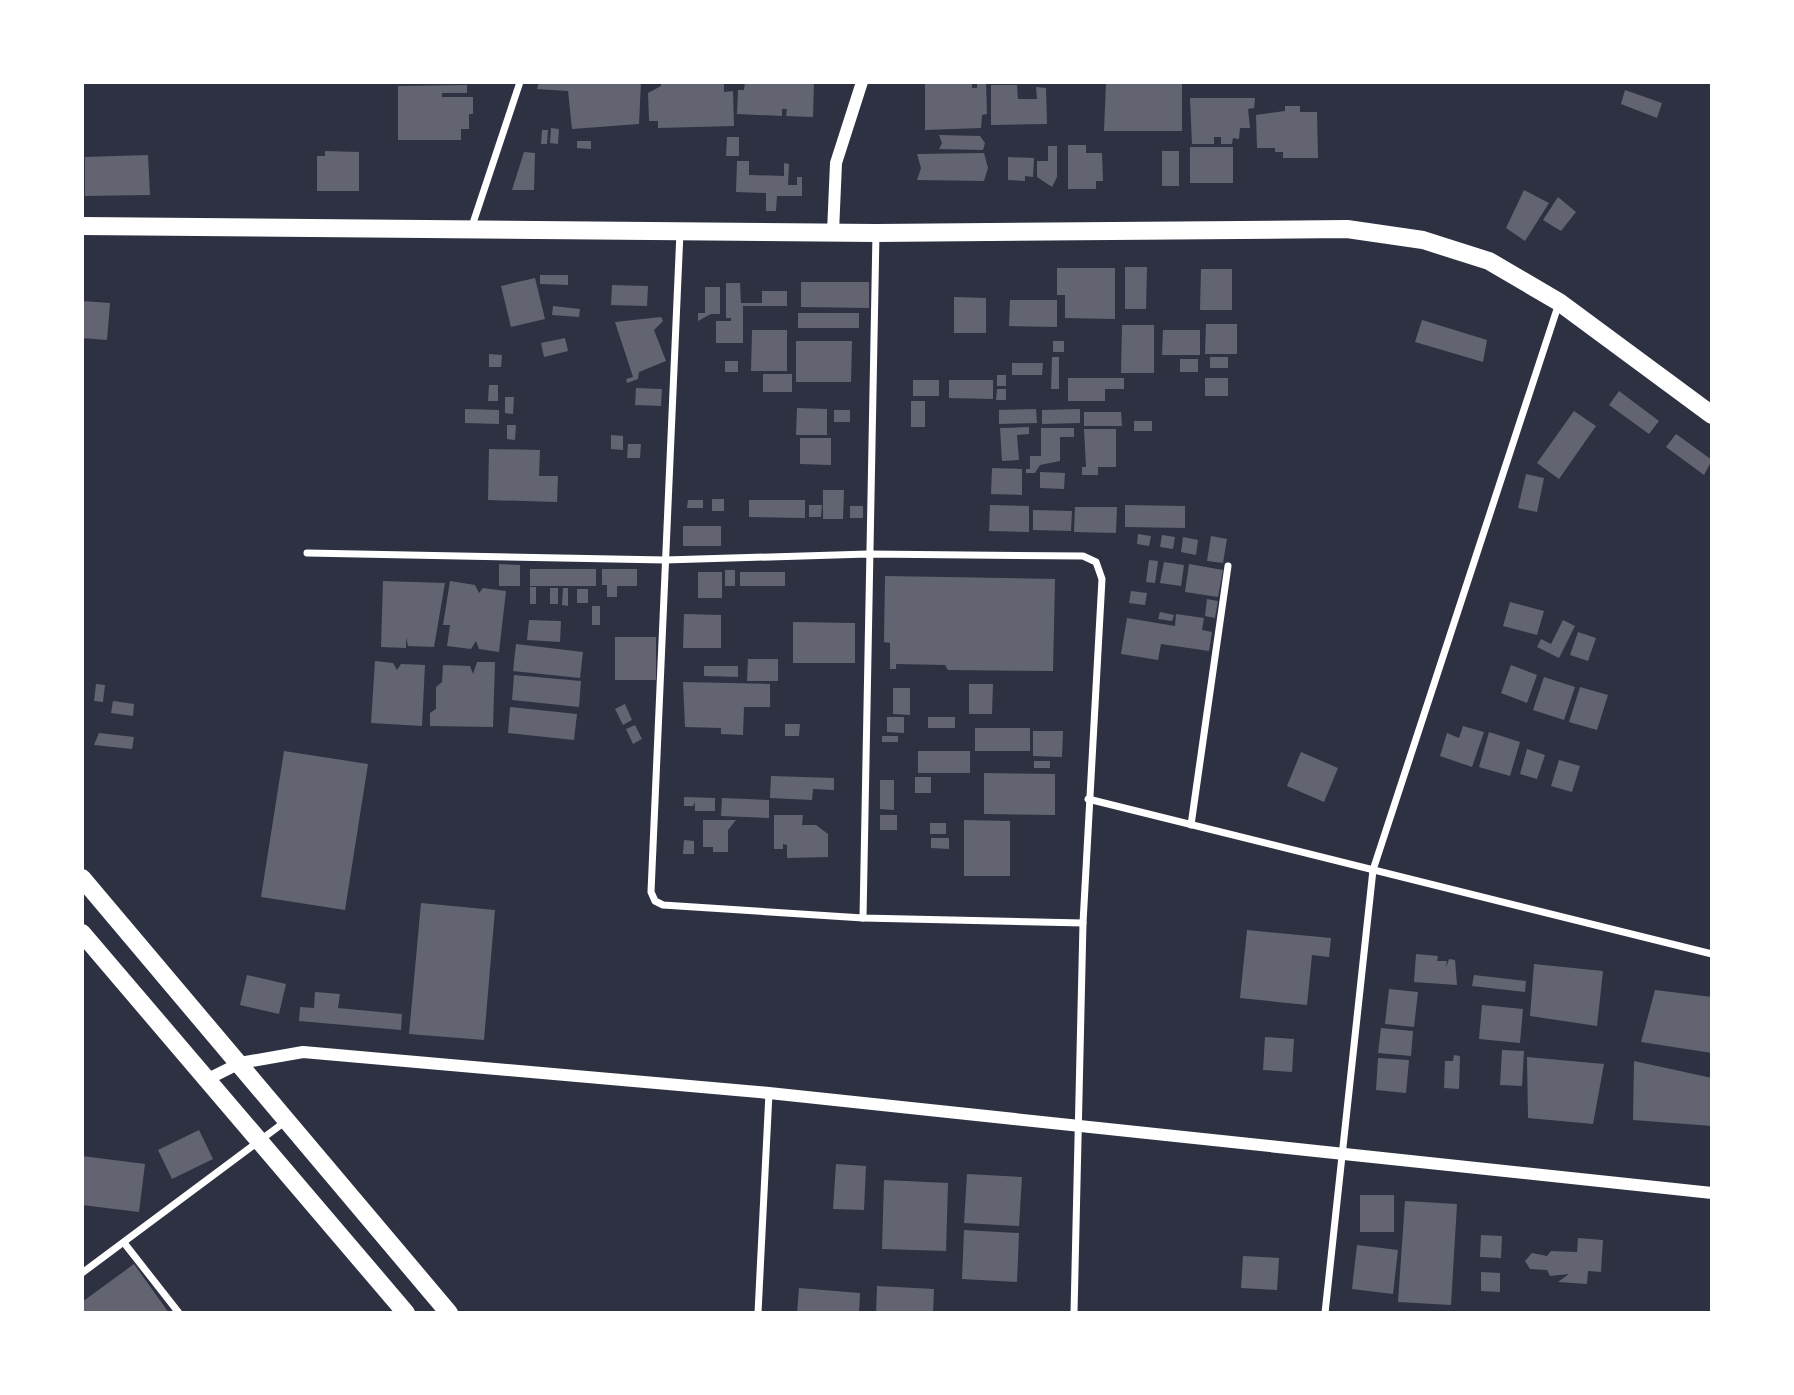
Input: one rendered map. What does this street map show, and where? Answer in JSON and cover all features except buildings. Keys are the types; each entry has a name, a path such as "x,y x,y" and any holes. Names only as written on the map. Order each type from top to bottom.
{"main road":[{"path":"82,226 876,233 1347,229 1423,240 1489,261 1559,302 1712,415"},
{"path":"82,878 449,1313"},
{"path":"82,933 406,1313"}],"street":[{"path":"470,230 520,82"},
{"path":"833,232 835,163 862,82"},
{"path":"680,232 651,892 654,901 663,905 863,918 1083,923"},
{"path":"863,918 876,233"},
{"path":"1325,1313 1373,870 1559,302"},
{"path":"307,553 665,560 868,554 1083,556 1096,562 1102,579 1083,923 1074,1313"},
{"path":"1191,825 1228,566"},
{"path":"1088,799 1712,954"},
{"path":"208,1079 240,1063 303,1052 769,1093 1712,1193"},
{"path":"758,1313 769,1093"},
{"path":"82,1273 125,1244 286,1121"},
{"path":"125,1244 179,1313"}]}
